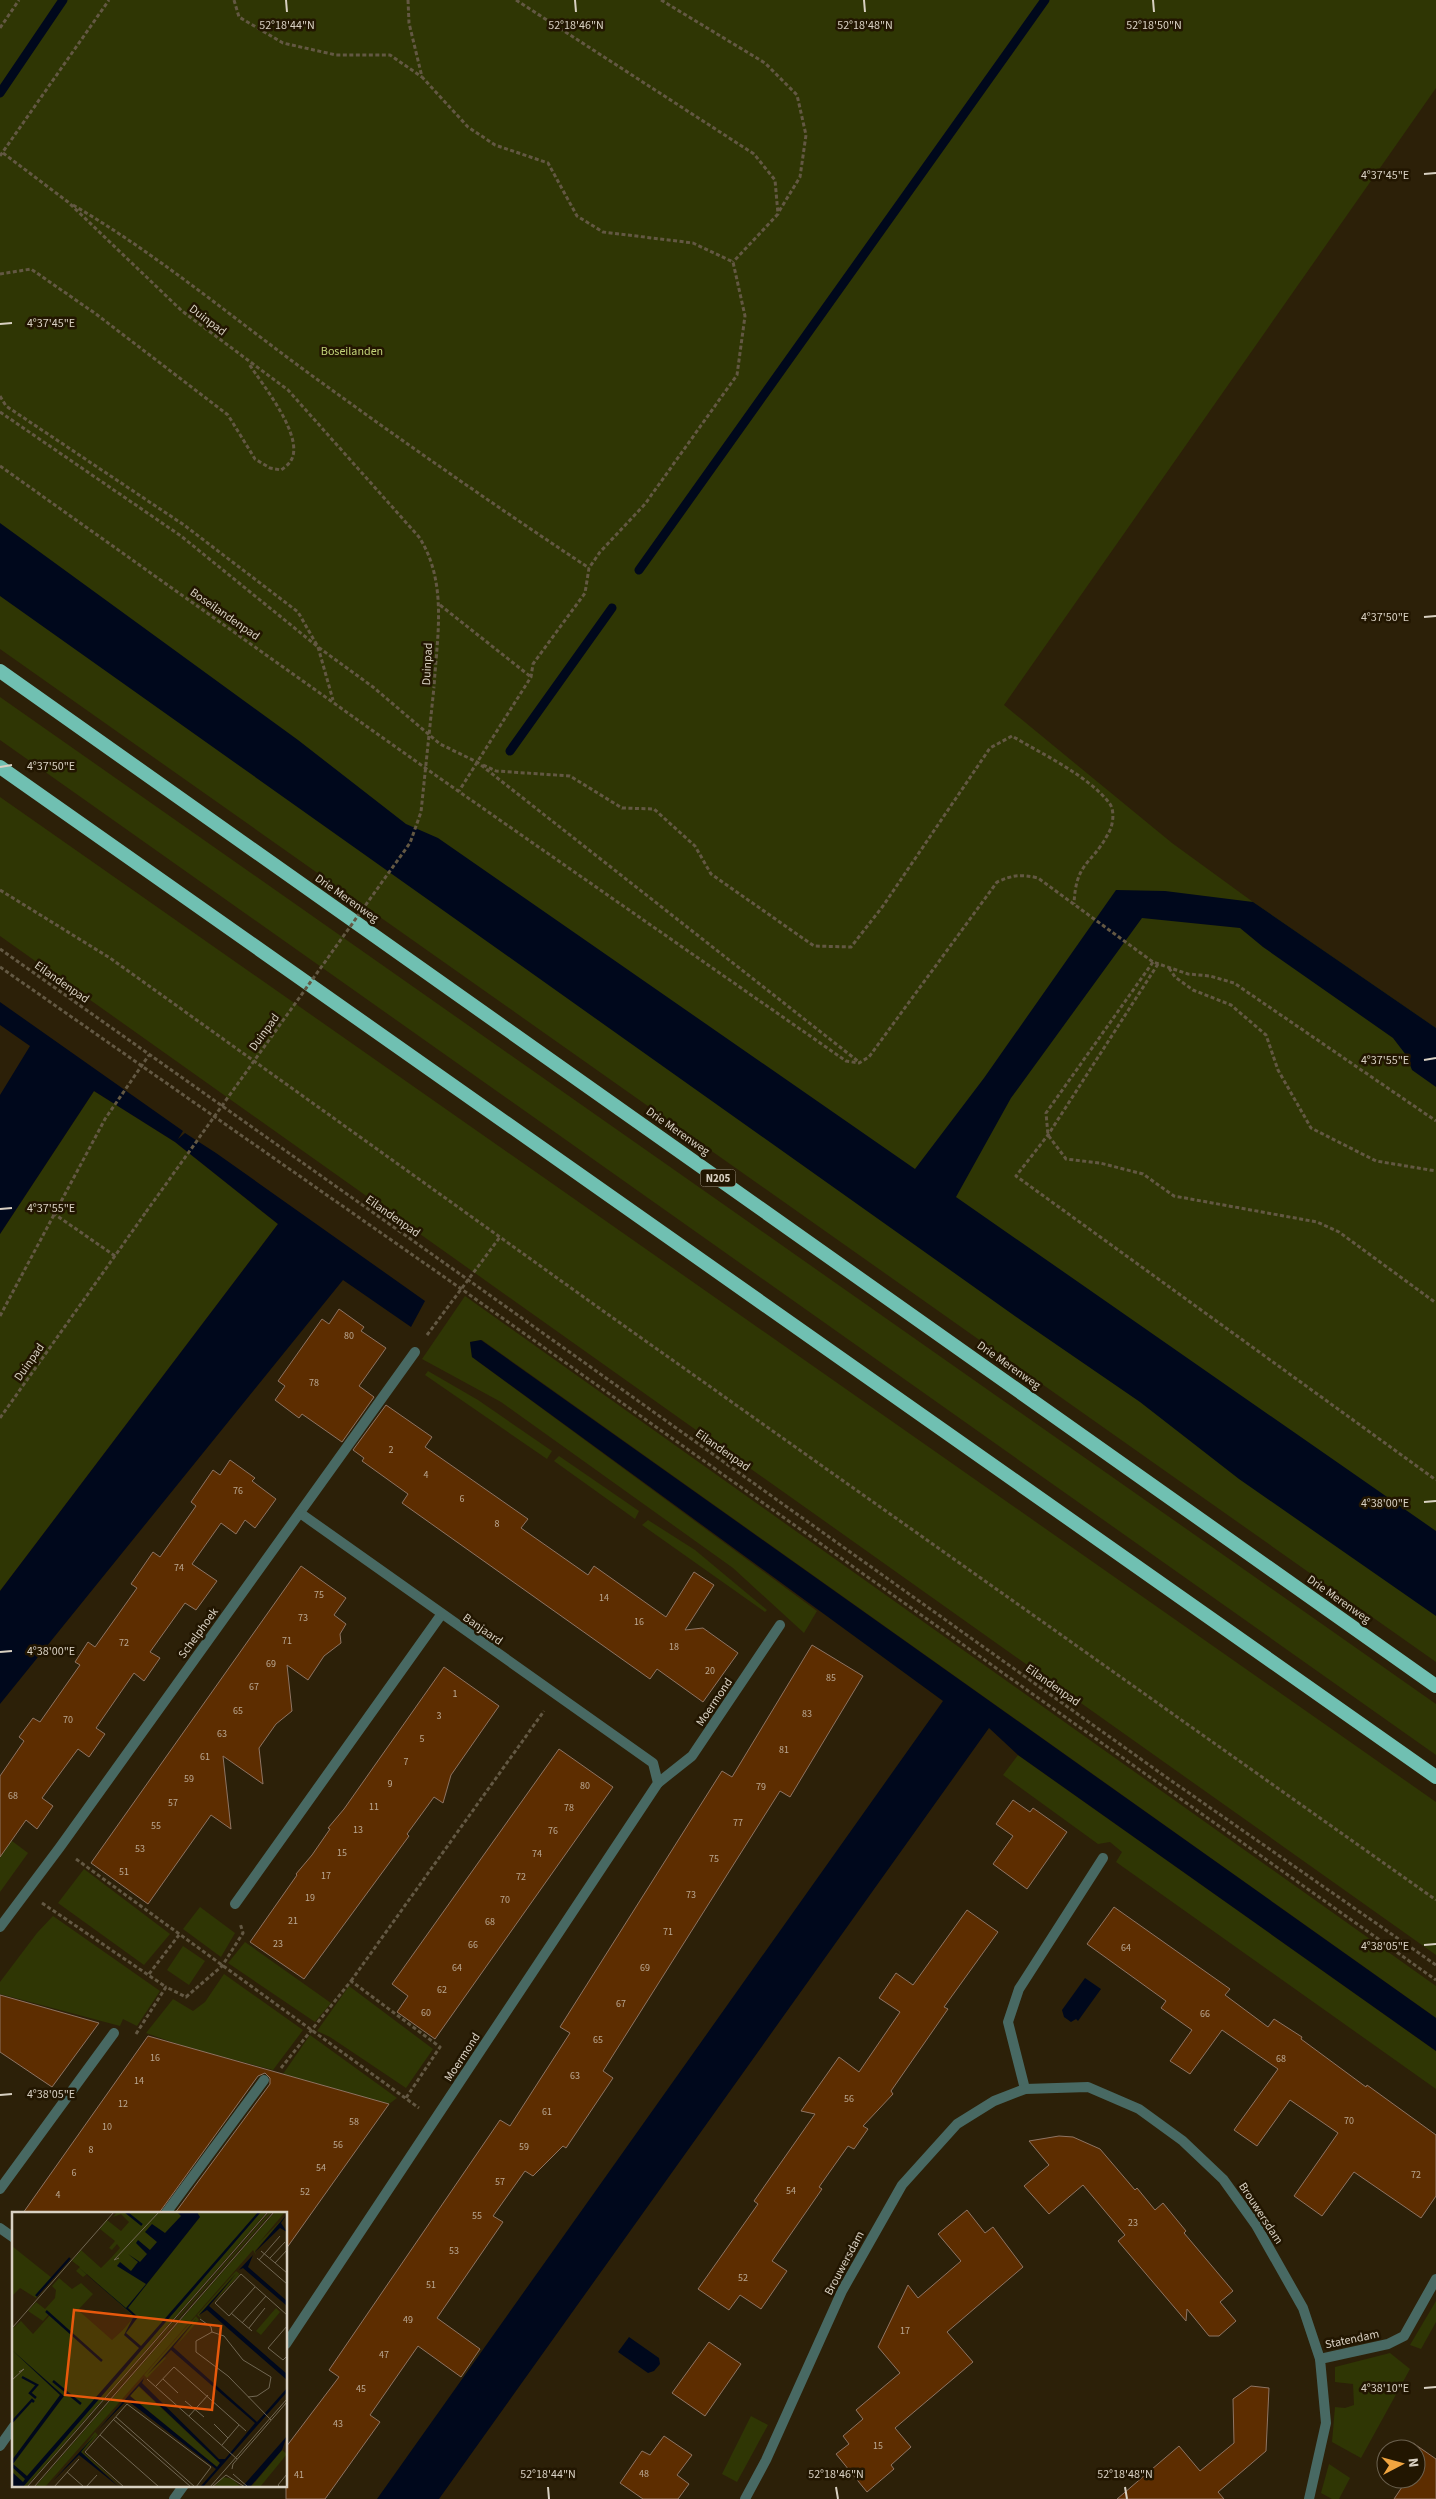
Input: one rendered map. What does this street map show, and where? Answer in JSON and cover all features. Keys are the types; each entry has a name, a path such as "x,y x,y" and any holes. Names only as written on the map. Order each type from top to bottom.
{"highway":[{"name":"Drie Merenweg","path":"0,671 1436,1686"},
{"path":"0,767 1436,1777"}],"street":[{"name":"Schelphoek","path":"0,1927 25,1891 60,1847 415,1352"},
{"name":"Banjaard","path":"300,1513 441,1615 653,1762 658,1783"},
{"path":"234,1904 441,1615"},
{"name":"Moermond","path":"288,2341 658,1783 692,1756 780,1624"},
{"path":"1025,2089 1008,2022 1016,1997 1019,1989 1103,1858"},
{"path":"0,2189 114,2033"},
{"path":"167,2212 264,2080"},
{"name":"Brouwersdam","path":"745,2499 766,2460 842,2290 902,2185 956,2124 994,2101 1025,2089 1088,2088 1138,2109 1183,2141 1223,2179 1256,2225 1302,2308 1320,2359"},
{"path":"0,2228 12,2237"},
{"name":"Statendam","path":"1309,2499 1326,2423 1320,2359 1388,2344 1404,2336 1436,2279"},
{"path":"0,2446 12,2429"},
{"path":"174,2499 183,2486"}],"path":[{"path":"0,28 19,0"},
{"name":"Duinpad","path":"0,1418 410,843 421,812 434,687 439,604 435,568 430,553 420,537 288,390 182,311 68,202 1,154 109,0"},
{"path":"234,0 239,17 283,43 336,55 390,55 422,77 468,127 495,145 548,163 577,216 603,232 693,243 733,262"},
{"path":"408,0 409,23 422,77"},
{"path":"516,0 754,154 775,180 778,214"},
{"path":"661,0 765,63 797,95 806,135 800,177 778,214 733,262"},
{"path":"68,202 114,229 332,391 474,491 589,568"},
{"path":"459,791 531,677 533,664 585,593 589,568 600,552 645,504 737,375 745,316 733,262"},
{"path":"0,274 31,269 96,314 228,415 255,459 270,468 281,470 290,463 294,452 291,431 248,361"},
{"path":"0,396 6,406 184,525 298,612 318,647 333,701"},
{"path":"0,412 181,536 318,647 373,687 440,744 496,771 570,776 622,808 654,809 695,846 711,874 814,946 850,947 883,906 990,748 1012,736 1089,784 1111,806 1113,820 1111,827 1108,834 1080,871 1075,886 1074,905"},
{"name":"Boseilandenpad","path":"0,466 438,777 846,1061 859,1062"},
{"path":"439,604 531,677"},
{"path":"478,762 859,1062 869,1057 875,1050 997,882 1010,876 1023,874 1038,878 1153,962 1168,968 1234,983 1436,1121"},
{"path":"0,890 110,958 500,1237 1436,1900"},
{"name":"Eilandenpad","path":"0,949 1166,1777 1436,1965"},
{"path":"1153,962 1046,1113 1048,1135 1066,1159 1100,1162 1143,1174 1174,1196 1317,1222 1339,1232 1436,1303"},
{"path":"1158,964 1048,1135 1016,1176 1436,1480"},
{"path":"0,966 460,1288 1436,1980"},
{"path":"1168,968 1175,977 1193,990 1230,1005 1266,1035 1278,1070 1311,1128 1376,1161 1436,1171"},
{"path":"0,1316 53,1213 105,1119 149,1055"},
{"path":"53,1213 115,1256"},
{"path":"415,1352 460,1288 500,1237"},
{"path":"264,2080 274,2076 351,1981 556,1695"},
{"path":"60,1847 436,2120"},
{"path":"25,1891 166,1987 186,1997 222,1966 243,1933 234,1904"},
{"path":"149,1974 180,1935"},
{"path":"351,1981 440,2048 406,2098"},
{"path":"114,2033 135,2036 166,1987"}],"green space":[{"name":"Boseilanden","path":"0,0 1436,0 1436,88 1004,705 1172,843 1253,902 1436,1028 1436,1662 0,649"},
{"path":"0,697 1436,1704 1436,1755 0,740"},
{"path":"0,797 1436,1802 1436,1955 0,936"},
{"path":"94,1091 175,1142 278,1224 0,1591 0,1234"},
{"path":"465,1296 1436,1986 1436,2018 482,1340 470,1342 472,1357 817,1611 804,1633 733,1568 501,1402 422,1359"},
{"path":"428,1371 478,1400 552,1451 547,1459 425,1375"},
{"path":"559,1456 639,1511 635,1519 554,1461"},
{"path":"648,1520 695,1550 767,1610 765,1612 642,1525"},
{"path":"1018,1755 1436,2051 1436,2089 1116,1862 1122,1852 1110,1842 1098,1844 1003,1775"},
{"path":"0,1832 28,1853 0,1892"},
{"path":"84,1869 170,1934 144,1965 58,1903"},
{"path":"200,1907 235,1933 221,1957 183,1929"},
{"path":"53,1916 160,1991 137,2026 123,2019 120,2026 0,1994 0,1982 37,1933"},
{"path":"245,1942 331,2003 315,2022 228,1963"},
{"path":"183,1946 205,1961 189,1985 167,1970"},
{"path":"224,1974 303,2030 273,2070 186,2047 146,2033 173,1999 193,2011 205,2002"},
{"path":"349,1986 433,2049 406,2088 330,2037 317,2031"},
{"path":"310,2035 397,2098 389,2104 283,2074"},
{"path":"1436,2301 1436,2322 1421,2349 1410,2345"},
{"path":"1390,2353 1410,2369 1361,2458 1332,2442 1335,2407 1345,2408 1354,2405 1353,2384 1335,2382 1335,2367"},
{"path":"751,2416 768,2425 737,2482 722,2474"},
{"path":"1329,2464 1350,2478 1339,2499 1332,2499 1321,2493"}],"water":[{"path":"0,523 298,740 406,824 438,838 915,1169 984,1078 1116,890 1165,891 1253,902 1436,1028 1436,1087 1412,1070 1406,1055 1393,1038 1263,947 1240,928 1142,918 1011,1098 956,1197 1436,1531 1436,1616 1239,1479 1140,1402 1022,1321 0,596"},
{"path":"0,1002 183,1131 178,1139 185,1133 216,1153 425,1301 411,1327 343,1280 0,1704 0,1591 278,1224 175,1142 94,1091 0,1234 0,1095 30,1046 0,1025"},
{"path":"481,1340 1436,2018 1436,2051 1018,1755 989,1728 439,2499 377,2499 943,1701 472,1357 470,1342"},
{"path":"1085,1978 1101,1989 1078,2021 1076,2019 1071,2022 1064,2017 1062,2010"},
{"path":"629,2337 659,2358 660,2364 654,2371 648,2373 618,2352"}],"building":[{"path":"339,1309 364,1327 361,1331 386,1348 359,1386 374,1397 342,1442 302,1414 299,1418 275,1400 285,1386 278,1381 322,1319 329,1324"},
{"path":"386,1405 432,1437 425,1447 528,1519 521,1528 588,1575 594,1566 666,1617 694,1572 714,1585 685,1630 703,1628 738,1653 703,1702 657,1669 650,1679 402,1503 408,1494 362,1461 364,1458 353,1450"},
{"path":"230,1460 255,1478 252,1481 276,1499 255,1528 245,1520 236,1534 221,1523 192,1564 217,1581 196,1610 185,1603 150,1652 160,1658 144,1681 134,1673 96,1728 105,1734 89,1757 78,1749 42,1798 53,1806 37,1829 26,1820 0,1857 0,1776 24,1741 19,1737 33,1718 40,1722 80,1665 75,1662 88,1642 95,1647 137,1588 131,1584 153,1552 160,1557 196,1506 191,1502 213,1470 220,1475"},
{"path":"301,1566 346,1598 334,1615 346,1624 340,1634 341,1643 324,1656 308,1680 287,1665 292,1711 276,1724 259,1748 263,1784 223,1756 231,1829 211,1815 148,1904 91,1863"},
{"path":"812,1645 863,1676 790,1797 780,1791 603,2071 613,2078 566,2148 563,2146 533,2176 525,2171 493,2216 503,2222 437,2318 480,2349 461,2377 418,2346 370,2415 380,2422 325,2499 286,2499 286,2486 288,2486 288,2444 339,2377 329,2370 500,2120 510,2126 570,2033 560,2027 722,1771 732,1777"},
{"path":"444,1667 499,1706 451,1775 443,1803 434,1797 407,1834 409,1836 304,1979 250,1942 296,1874 330,1829 328,1828 344,1809"},
{"path":"559,1749 613,1787 435,2039 397,2012 408,1996 392,1984"},
{"path":"1013,1800 1030,1812 1033,1808 1067,1832 1027,1889 993,1864 1013,1836 996,1824"},
{"path":"1114,1907 1230,1989 1225,1995 1268,2027 1274,2019 1302,2037 1301,2039 1366,2087 1367,2085 1436,2135 1436,2196 1421,2218 1354,2172 1322,2216 1294,2196 1338,2133 1290,2100 1257,2146 1234,2130 1278,2069 1222,2030 1190,2074 1170,2061 1192,2030 1161,2008 1166,2001 1087,1944"},
{"path":"967,1910 998,1932 944,2007 948,2009 891,2091 893,2094 863,2126 868,2129 854,2149 848,2146 819,2187 822,2189 772,2261 787,2271 761,2309 740,2295 729,2310 698,2289 758,2204 754,2201 815,2114 801,2111 839,2057 859,2072 900,2012 879,1998 896,1973 913,1985"},
{"path":"0,1995 99,2023 52,2087 0,2052"},
{"path":"148,2036 389,2104 288,2246 288,2212 176,2212 270,2084 270,2078 265,2073 258,2076 160,2212 24,2212"},
{"path":"1059,2136 1073,2137 1100,2149 1155,2210 1163,2203 1186,2231 1184,2233 1233,2291 1220,2302 1236,2321 1219,2336 1209,2336 1187,2309 1186,2321 1118,2241 1125,2235 1083,2185 1049,2214 1024,2186 1049,2165 1029,2141"},
{"path":"967,2210 985,2233 993,2227 1023,2267 947,2332 973,2362 895,2428 911,2447 891,2465 894,2469 867,2492 836,2454 849,2444 843,2436 863,2419 856,2410 900,2373 878,2347 908,2285 918,2298 961,2261 938,2234"},
{"path":"709,2342 741,2364 705,2416 672,2393"},
{"path":"1251,2386 1269,2388 1266,2451 1218,2492 1224,2499 1117,2499 1179,2446 1200,2471 1234,2443 1233,2399"},
{"path":"664,2436 692,2455 677,2475 689,2484 678,2499 643,2499 620,2483 642,2451 650,2455"},
{"path":"1426,2452 1436,2459 1436,2499 1394,2499 1401,2489 1426,2489"}],"waterway":[{"path":"0,93 63,0"},
{"path":"639,570 1045,0"},
{"path":"510,751 612,608"}]}
